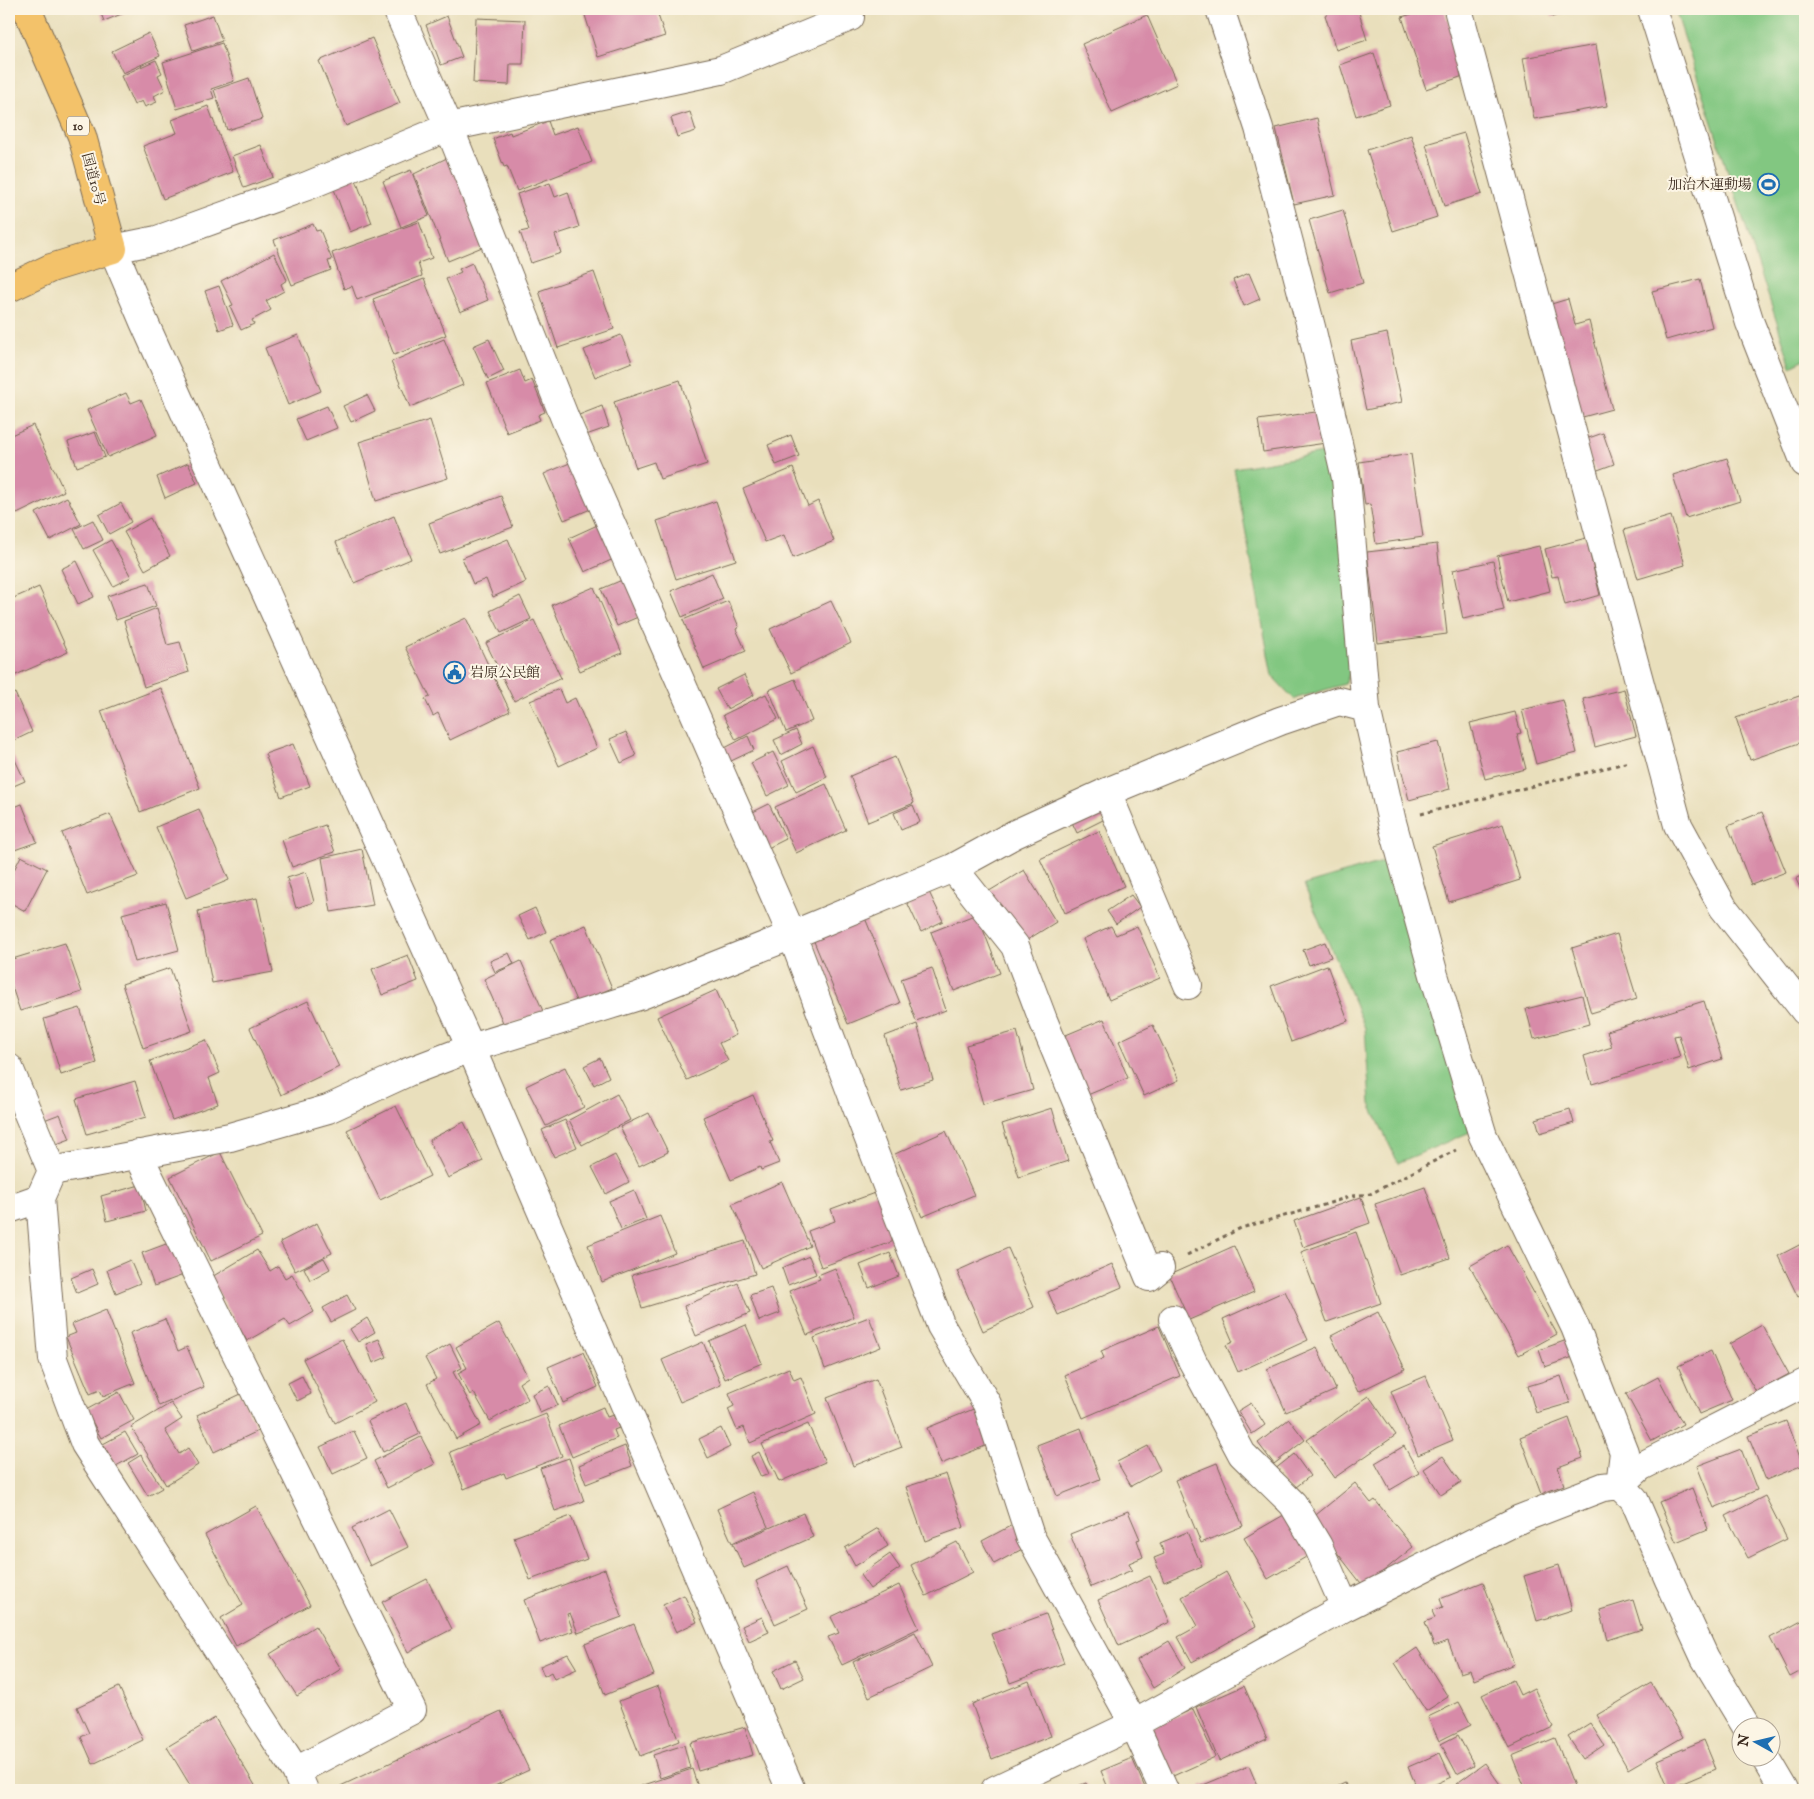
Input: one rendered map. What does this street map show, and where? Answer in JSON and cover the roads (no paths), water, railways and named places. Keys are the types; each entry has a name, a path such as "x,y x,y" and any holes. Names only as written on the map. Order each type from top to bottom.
{"highway":[{"name":"国道10号","path":"27,9 82,136 113,249"},
{"path":"9,288 51,268 113,249"}],"street":[{"path":"397,9 449,127 566,421 792,934 941,1326 987,1404 1030,1536 1134,1724 1164,1790"},
{"path":"1220,9 1258,128 1311,328 1346,478 1366,708 1392,822 1434,975 1483,1136 1575,1327 1624,1452 1620,1485"},
{"path":"1458,9 1678,825 1723,907 1805,1010"},
{"path":"1652,9 1750,323 1797,415 1805,463"},
{"path":"791,1790 471,1048 144,322 113,249 157,240 307,186 449,127 721,70 850,17"},
{"path":"52,1171 230,1137 328,1108 408,1072 471,1048 639,996 792,934 953,868 1015,834 1107,792 1280,721 1339,701 1366,708"},
{"path":"1107,792 1188,985"},
{"path":"953,868 1015,946 1043,1020 1149,1277 1160,1268"},
{"path":"9,1068 52,1171 40,1198 53,1359 85,1444 300,1781 412,1710 138,1154"},
{"path":"9,1209 40,1198"},
{"path":"1173,1319 1193,1362 1242,1454 1293,1504 1318,1546 1344,1607"},
{"path":"995,1790 1134,1724 1344,1607 1520,1519 1603,1487 1620,1485 1640,1467 1805,1383"},
{"path":"1620,1485 1634,1499 1705,1658 1740,1716"},
{"path":"1770,1766 1784,1790"}],"place":[{"name":"加治木運動場","path":"1768,184"},
{"name":"岩原公民館","path":"454,672"}]}
